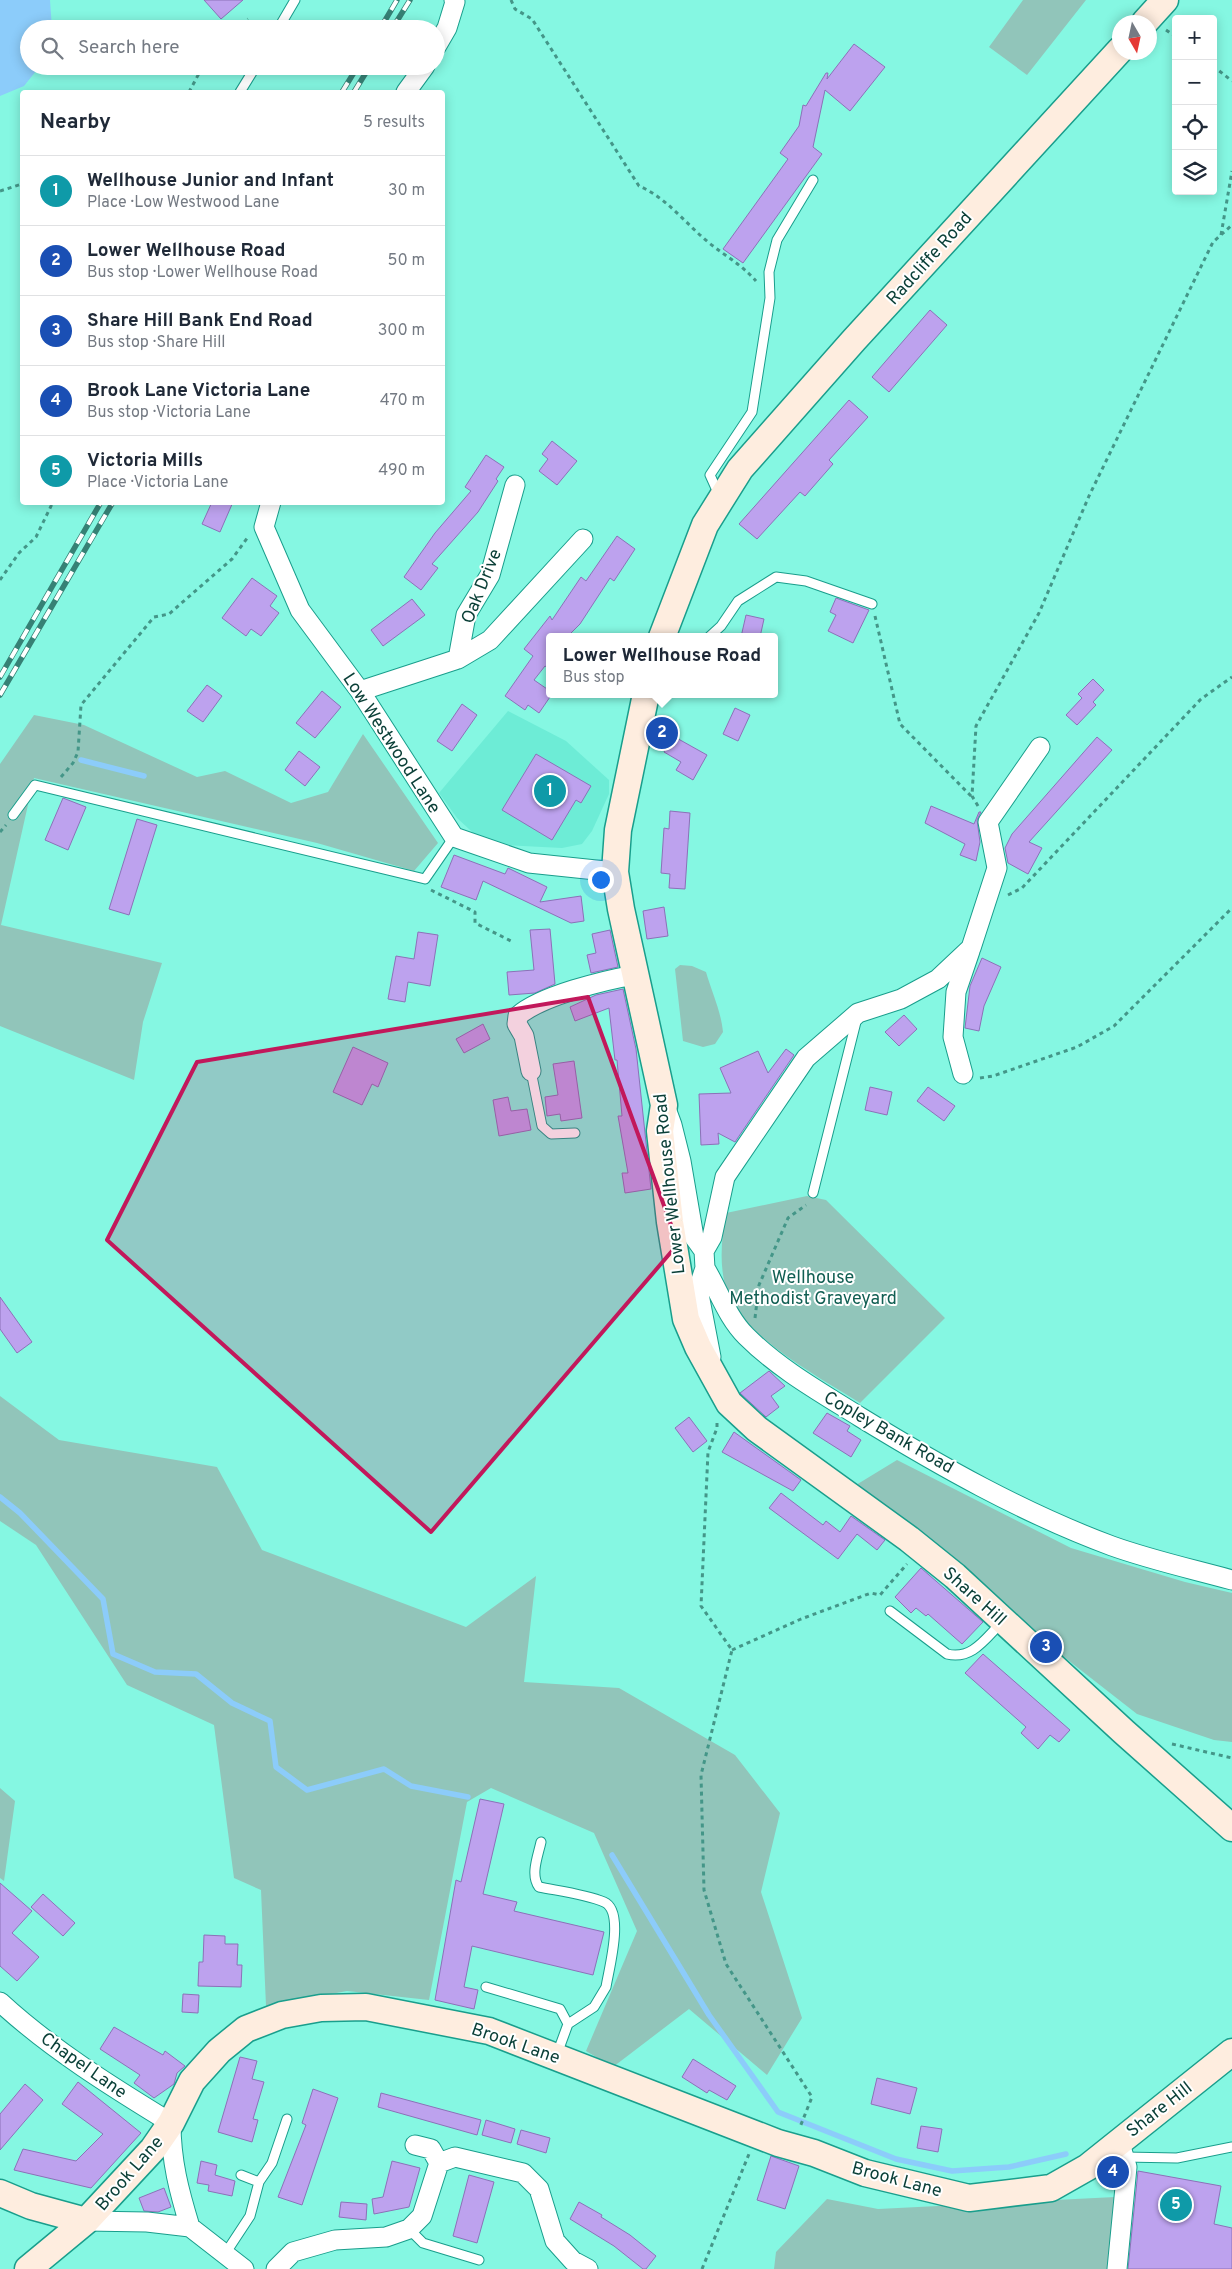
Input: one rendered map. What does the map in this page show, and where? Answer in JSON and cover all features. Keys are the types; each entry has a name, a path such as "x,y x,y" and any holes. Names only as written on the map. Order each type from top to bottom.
{"street":[{"path":"445,31 456,2 454,0"},
{"path":"1151,15 1165,0"},
{"name":"Radcliffe Road","path":"721,500 740,469 854,340 1112,59"},
{"path":"407,90 418,75"},
{"name":"Oak Drive","path":"458,659 466,615 490,574 515,485"},
{"path":"664,633 705,525 721,500"},
{"name":"Low Westwood Lane","path":"270,505 264,527 300,610 360,692 454,837"},
{"name":"Oak Drive","path":"360,692 458,659 490,640 583,539"},
{"name":"Lower Wellhouse Road","path":"645,698 618,830 615,872 635,975 664,1105 660,1131 670,1222 686,1318 698,1347 714,1373"},
{"path":"963,1074 953,1037 956,992 997,868 988,822 1040,746"},
{"path":"454,837 529,864 615,872"},
{"path":"714,1373 698,1289 725,1177 806,1058 858,1013 900,999 938,979 971,948"},
{"path":"531,1070 524,1036 517,1024 518,1016 537,1004 584,987 611,979 635,975"},
{"name":"Copley Bank Road","path":"664,1105 672,1124 681,1161 694,1236 730,1316 746,1335 793,1375 894,1437 1014,1504 1113,1546 1232,1580"},
{"name":"Share Hill","path":"714,1373 729,1403 757,1429 955,1576 1232,1828"},
{"name":"Chapel Lane","path":"0,2002 18,2019 111,2086 171,2123"},
{"name":"Brook Lane","path":"28,2269 86,2221 153,2149 171,2123 192,2081 219,2051 246,2029 282,2014 322,2008 366,2007 489,2031 756,2135 814,2153 864,2173 969,2198 1051,2188 1088,2167"},
{"name":"Share Hill","path":"1088,2167 1122,2149 1232,2052"},
{"path":"171,2123 173,2161 190,2227"},
{"path":"276,2269 293,2252 335,2240 386,2236 409,2229 422,2216 439,2163 431,2149 415,2145"},
{"path":"1116,2269 1127,2167 1122,2149"},
{"path":"439,2163 454,2157 523,2173 539,2189 555,2240 573,2261 588,2269"},
{"path":"0,2193 31,2206 86,2221 147,2222 190,2227 244,2269"}],"lane":[{"path":"283,20 295,0"},
{"path":"241,90 250,75"},
{"path":"721,500 710,475 752,412 770,298 769,272 777,240 813,180"},
{"path":"713,633 721,626 738,601 776,577 806,581 872,604"},
{"path":"13,815 35,784 425,879 454,837"},
{"path":"813,1193 858,1013"},
{"path":"531,1070 542,1126 551,1134 575,1133"},
{"path":"890,1611 947,1654 962,1656 970,1652 1003,1621"},
{"path":"542,1842 535,1872 535,1881 539,1887 605,1902 613,1911 616,1924 606,1987 602,1996 594,2007 568,2024 556,2056"},
{"path":"486,1987 560,2009 568,2024"},
{"path":"225,2254 250,2216 259,2182 272,2163 287,2119"},
{"path":"1122,2149 1177,2158 1232,2147"},
{"path":"241,2175 259,2182"},
{"path":"409,2229 423,2243 479,2260"}],"path":[{"path":"511,0 515,9 532,19 639,186 654,192 708,242 743,266"},
{"path":"1217,69 1232,81"},
{"path":"190,90 198,75"},
{"path":"1221,235 1232,172"},
{"path":"0,191 20,185"},
{"path":"972,796 976,726 1039,613 1089,496 1213,242 1232,225"},
{"path":"0,580 19,553 36,537 52,505"},
{"path":"53,787 73,763 78,752 81,705 154,617 169,614 232,559 244,541"},
{"path":"872,604 900,724 972,796 988,822"},
{"path":"985,906 1022,888 1201,700 1232,677"},
{"path":"425,879 424,887 475,912 475,923 513,942"},
{"path":"963,1074 966,1081 993,1076 1077,1046 1114,1026 1232,908"},
{"path":"746,1335 754,1328 759,1285 788,1218 812,1201 813,1193"},
{"path":"717,1418 717,1428 708,1452 701,1606 732,1650 701,1776 704,1890 726,1964 812,2097 796,2135"},
{"path":"732,1650 801,1619 871,1593 880,1595 921,1549"},
{"path":"1171,1744 1232,1758"},
{"path":"702,2269 756,2135"}],"highlighted area":[{"path":"588,997 678,1244 431,1532 107,1240 197,1062"}],"shaded area":[{"path":"0,0 50,0 51,20 20,20 20,75 33,75 24,86 0,96"},
{"path":"508,711 566,741 609,780 609,794 592,831 582,844 562,848 503,845 482,841 457,818 439,793"}],"green space":[{"path":"1023,0 1086,0 1027,75 989,47"},
{"path":"34,715 84,725 197,777 225,771 291,803 328,792 363,734 438,843 414,871 317,843 34,778 1,925 162,963 143,1022 134,1080 0,1026 0,764"},
{"path":"680,965 692,966 706,972 723,1032 715,1044 703,1047 683,1041 675,969"},
{"name":"Wellhouse Methodist Graveyard","path":"807,1196 826,1200 945,1318 860,1403 802,1367 762,1337 745,1320 733,1303 725,1285 722,1240 726,1213"},
{"path":"0,1396 59,1440 217,1467 262,1550 466,1627 536,1576 524,1682 619,1688 735,1755 780,1813 761,1892 802,2018 767,2075 689,2009 613,2067 586,2051 637,1931 594,1833 491,1788 467,1802 429,2000 347,1991 266,2006 261,1890 234,1878 214,1725 127,1685 36,1545 0,1521"},
{"path":"897,1460 1071,1548 1185,1582 1232,1593 1232,1742 1214,1740 1137,1714 1032,1632 856,1485"},
{"path":"0,1788 15,1801 4,1881 0,1878"},
{"path":"1115,2197 1107,2269 774,2269 776,2252 827,2199 878,2209"}],"building":[{"path":"204,0 243,0 221,19"},
{"path":"854,44 885,67 850,111 825,90 813,147 822,154 743,263 723,249 788,159 780,153 799,126 803,105 806,106 826,73 828,73 827,79"},
{"path":"930,310 947,325 889,392 872,377"},
{"path":"849,400 868,417 829,460 833,464 805,496 800,492 757,539 739,524"},
{"path":"552,441 577,461 557,485 539,471 548,459 542,454"},
{"path":"486,455 504,467 496,479 498,481 478,512 432,564 438,568 421,590 404,577 435,533 471,491 465,487"},
{"path":"211,505 232,505 220,532 202,524"},
{"path":"617,536 635,549 614,581 610,578 580,624 571,633 546,633 546,667 534,680 546,688 546,698 549,698 539,713 528,705 525,710 505,696 533,656 524,649 550,616 552,620 581,577 586,581"},
{"path":"252,578 277,596 270,606 279,613 261,636 251,629 246,636 222,618"},
{"path":"836,598 869,610 853,643 828,631 836,615 830,612"},
{"path":"412,599 425,615 383,646 371,630"},
{"path":"746,615 764,619 761,633 742,633"},
{"path":"1093,679 1104,690 1093,702 1096,705 1077,725 1066,715 1082,698 1078,694"},
{"path":"207,685 222,696 203,722 187,711"},
{"path":"322,691 341,707 315,738 296,723"},
{"path":"462,704 477,715 452,751 437,741"},
{"path":"735,708 750,715 738,741 723,734"},
{"path":"673,736 707,755 693,780 676,770 681,762 664,752"},
{"path":"1097,737 1112,750 1029,842 1042,848 1028,874 1008,863 1005,848 1012,834"},
{"path":"299,751 320,767 305,786 285,770"},
{"path":"536,754 591,786 581,803 576,800 552,840 502,810"},
{"path":"63,798 86,807 68,850 45,840"},
{"path":"931,806 974,824 979,812 981,812 977,820 980,842 976,861 960,855 965,844 925,823"},
{"path":"670,811 690,813 685,889 669,888 670,874 661,873 664,828 669,829"},
{"path":"137,819 157,825 129,915 109,909"},
{"path":"454,855 505,874 508,868 547,887 540,902 581,896 584,921 571,923 483,881 476,900 441,887"},
{"path":"664,907 668,936 647,939 643,911"},
{"path":"550,929 555,984 535,993 509,995 507,972 534,970 530,930"},
{"path":"610,930 618,967 591,973 587,955 596,953 592,934"},
{"path":"418,932 438,935 430,986 408,982 405,1002 388,999 396,956 414,959"},
{"path":"982,958 1001,967 984,1006 979,1031 965,1028 970,986"},
{"path":"623,989 636,1049 651,1189 625,1193 622,1173 628,1173 618,1116 622,1116 617,1060 615,1060 609,1008 575,1021 570,1007 596,995"},
{"path":"904,1015 917,1029 899,1046 885,1032"},
{"path":"483,1024 490,1039 464,1053 456,1039"},
{"path":"353,1047 388,1063 378,1087 372,1084 362,1105 333,1092"},
{"path":"786,1049 794,1055 735,1142 718,1133 719,1144 701,1145 699,1094 731,1093 720,1068 758,1051 768,1073"},
{"path":"574,1061 582,1118 561,1121 560,1114 547,1116 545,1097 558,1095 553,1064"},
{"path":"870,1087 892,1092 887,1115 865,1110"},
{"path":"928,1087 955,1106 944,1121 917,1101"},
{"path":"508,1097 511,1111 527,1109 531,1130 499,1136 493,1100"},
{"path":"0,1297 32,1342 17,1353 0,1329"},
{"path":"769,1371 785,1386 771,1396 779,1407 766,1417 740,1393"},
{"path":"827,1413 850,1426 847,1431 861,1440 851,1457 813,1433"},
{"path":"689,1417 707,1441 693,1452 675,1428"},
{"path":"734,1432 801,1480 793,1491 722,1452"},
{"path":"781,1493 823,1525 826,1521 840,1532 851,1516 885,1540 877,1550 857,1534 838,1559 769,1508"},
{"path":"921,1568 983,1622 962,1644 928,1614 926,1616 916,1608 911,1613 895,1597"},
{"path":"983,1654 1070,1730 1059,1742 1050,1735 1038,1749 1021,1733 1026,1727 965,1673"},
{"path":"480,1799 504,1804 483,1894 517,1902 514,1911 604,1932 593,1975 472,1946 464,1987 478,1990 474,2009 435,2000 456,1880 461,1882"},
{"path":"0,1883 32,1911 12,1933 39,1957 17,1981 0,1966"},
{"path":"43,1894 75,1923 63,1936 31,1907"},
{"path":"204,1935 225,1936 225,1944 238,1944 237,1965 242,1965 241,1987 198,1986 199,1962 203,1962"},
{"path":"183,1994 199,1995 198,2013 182,2012"},
{"path":"114,2027 163,2055 165,2051 185,2066 177,2073 174,2084 154,2098 134,2083 140,2075 100,2049"},
{"path":"240,2057 257,2061 252,2079 264,2082 253,2119 258,2120 252,2142 218,2132"},
{"path":"693,2059 736,2086 727,2100 709,2090 707,2093 682,2077"},
{"path":"877,2078 917,2088 910,2114 871,2104"},
{"path":"78,2082 141,2133 91,2188 14,2170 23,2149 76,2161 103,2134 62,2104"},
{"path":"25,2084 43,2100 0,2150 0,2114"},
{"path":"313,2089 338,2098 302,2205 278,2197 306,2125 302,2123"},
{"path":"381,2093 481,2120 477,2135 378,2107"},
{"path":"486,2120 515,2129 511,2143 482,2135"},
{"path":"921,2126 942,2129 938,2152 917,2148"},
{"path":"521,2130 550,2138 546,2153 517,2144"},
{"path":"771,2156 799,2166 785,2209 757,2200"},
{"path":"201,2161 217,2165 215,2175 235,2181 232,2196 208,2191 209,2185 197,2183"},
{"path":"392,2161 420,2168 409,2207 374,2214 372,2199 383,2197"},
{"path":"1138,2171 1221,2186 1214,2224 1232,2228 1232,2269 1128,2269"},
{"path":"469,2175 494,2182 477,2243 453,2236"},
{"path":"164,2188 171,2207 158,2212 144,2211 139,2198"},
{"path":"341,2202 367,2204 366,2220 339,2217"},
{"path":"579,2202 602,2215 601,2217 630,2235 656,2256 646,2269 643,2269 614,2246 570,2219"}],"waterway":[{"path":"81,760 144,776"},
{"path":"0,1497 20,1513 103,1599 113,1654 155,1672 196,1674 232,1703 270,1721 276,1767 307,1790 384,1769 411,1786 468,1797"},
{"path":"612,1855 709,2015 778,2112 896,2159 952,2171 1009,2167 1066,2154"}],"railway":[{"path":"385,20 397,0"},
{"path":"398,20 410,0"},
{"path":"343,90 352,75"},
{"path":"355,90 364,75"},
{"path":"0,677 99,505"},
{"path":"0,695 111,505"}],"place":[{"name":"Lower Wellhouse Road","path":"662,733"},
{"name":"Wellhouse Junior and Infant","path":"550,791"},
{"name":"Share Hill Bank End Road","path":"1046,1647"},
{"name":"Brook Lane Victoria Lane","path":"1113,2172"},
{"name":"Victoria Mills","path":"1176,2205"}]}
